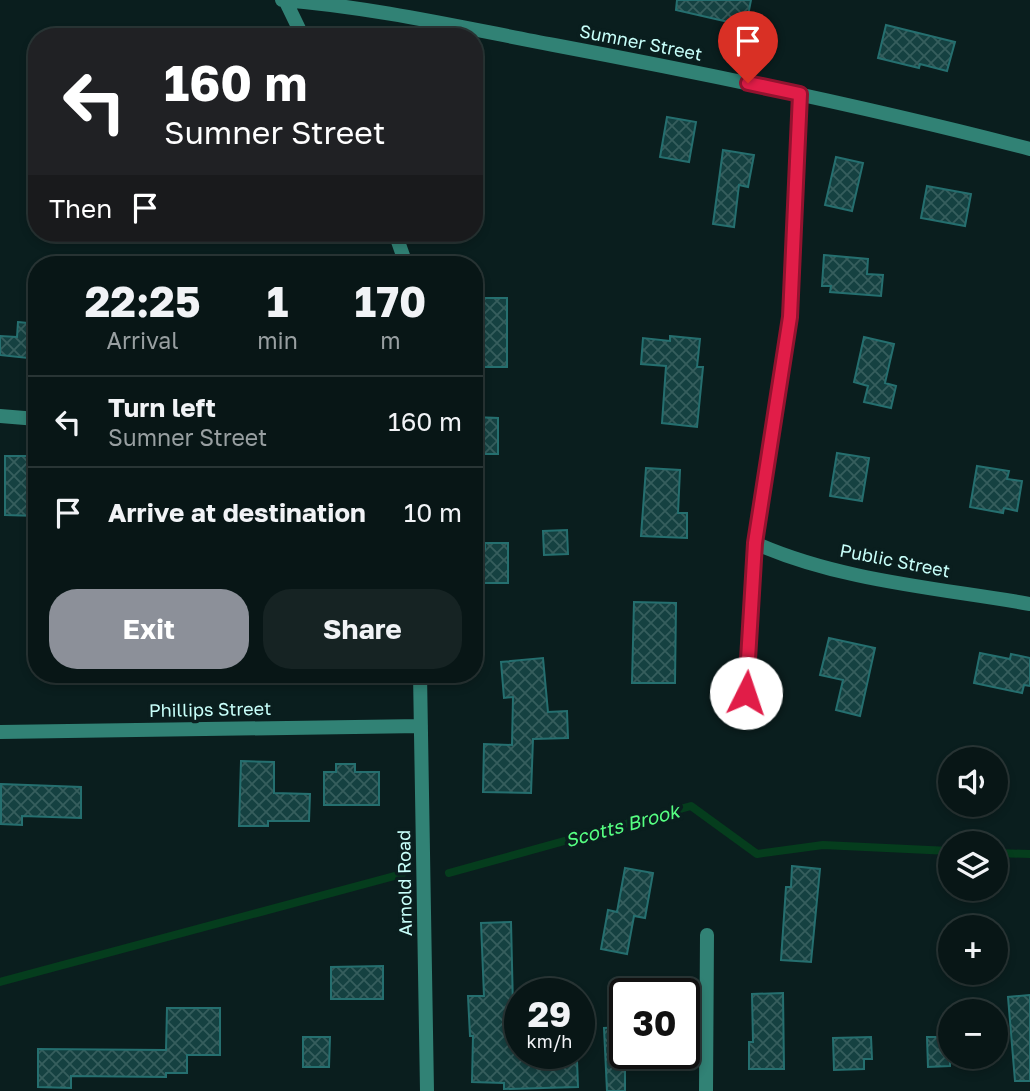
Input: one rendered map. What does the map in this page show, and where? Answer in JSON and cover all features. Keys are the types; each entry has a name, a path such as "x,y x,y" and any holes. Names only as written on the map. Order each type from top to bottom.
{"street":[{"path":"284,0 298,28"},
{"name":"Sumner Street","path":"284,0 461,28"},
{"name":"Sumner Street","path":"483,32 800,94 1030,149"},
{"path":"746,693 755,543 790,317 800,94"},
{"path":"0,416 28,418"},
{"name":"Public Street","path":"755,543 787,557 873,577 1030,604"},
{"name":"Arnold Road","path":"420,683 427,1091"},
{"name":"Phillips Street","path":"0,732 421,726"},
{"path":"706,1091 707,935"}],"building":[{"path":"677,0 751,0 746,26 676,10"},
{"path":"886,25 955,42 947,71 920,64 919,68 878,58"},
{"path":"667,117 696,122 689,162 660,157"},
{"path":"723,150 754,155 748,187 739,185 734,227 713,224"},
{"path":"836,157 863,163 852,211 825,205"},
{"path":"927,186 971,194 965,226 921,218"},
{"path":"824,255 868,259 867,274 883,275 881,296 830,292 831,286 822,286"},
{"path":"483,298 507,298 507,367 483,367"},
{"path":"18,322 28,323 28,358 0,355 0,336 17,337"},
{"path":"670,336 700,339 697,367 703,367 697,427 662,423 666,366 641,364 643,338 670,341"},
{"path":"864,337 894,344 885,383 896,386 891,408 864,402 868,386 854,382"},
{"path":"483,417 498,418 498,454 483,454"},
{"path":"837,453 869,458 862,501 830,496"},
{"path":"5,456 28,456 28,516 5,515"},
{"path":"977,466 1009,471 1007,479 1022,481 1017,511 1004,508 1003,513 970,507"},
{"path":"646,468 680,470 678,513 687,513 687,538 641,536"},
{"path":"567,530 568,554 544,555 543,531"},
{"path":"485,543 508,543 508,583 483,583"},
{"path":"634,602 676,603 675,683 632,683"},
{"path":"829,638 875,648 860,716 836,710 843,680 820,675"},
{"path":"980,653 1010,659 1011,654 1030,658 1030,686 1024,685 1022,693 974,683"},
{"path":"543,658 548,712 567,711 568,738 533,739 531,793 483,792 484,744 512,745 513,697 504,698 501,662"},
{"path":"241,761 274,762 274,793 310,794 309,821 268,821 268,826 239,826"},
{"path":"336,764 355,764 355,772 379,772 379,805 324,805 324,772 336,772"},
{"path":"1,784 81,787 81,818 22,816 22,825 1,824"},
{"path":"792,866 820,869 811,962 781,960 786,887 791,887"},
{"path":"625,868 653,873 645,918 634,916 627,954 601,949 608,910 617,912"},
{"path":"511,922 512,978 504,978 504,1069 577,1069 578,1087 504,1089 504,1083 472,1082 473,1036 470,1036 468,996 484,996 481,923"},
{"path":"383,966 383,999 331,999 331,967"},
{"path":"783,993 784,1069 749,1069 749,1042 753,1042 752,994"},
{"path":"1030,995 1030,1081 1015,1081 1008,997"},
{"path":"167,1008 220,1008 220,1055 187,1055 187,1073 166,1073 166,1077 71,1076 71,1088 38,1087 38,1049 166,1050"},
{"path":"604,1028 609,1028 609,1069 625,1069 625,1091 607,1091"},
{"path":"303,1037 330,1037 329,1067 303,1067"},
{"path":"871,1037 872,1059 864,1059 864,1069 834,1070 833,1038"},
{"path":"927,1037 938,1037 938,1067 928,1067"}],"waterway":[{"name":"Scotts Brook","path":"449,873 691,806 757,854 823,845 938,850"},
{"name":"Scotts Brook","path":"1008,853 1030,854"},
{"name":"Scotts Brook","path":"0,982 402,874"}],"route":[{"path":"746,693 755,543 790,317 800,94 748,83"}]}
